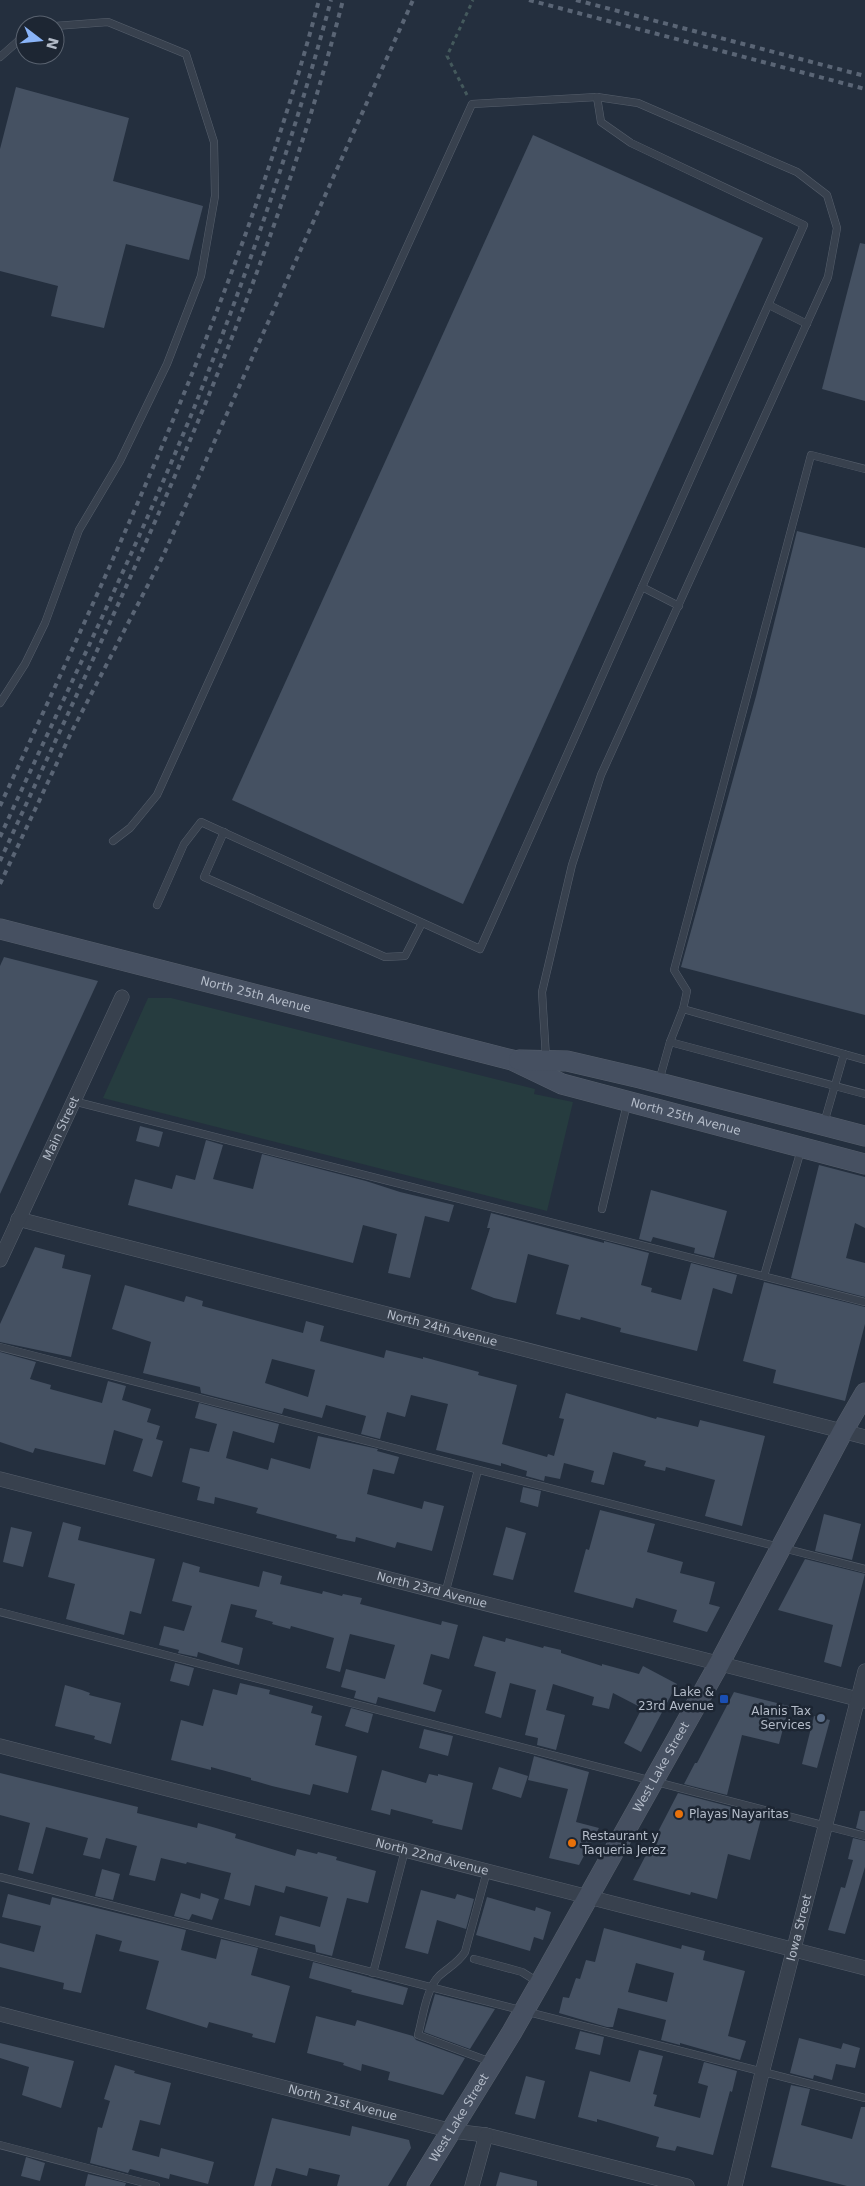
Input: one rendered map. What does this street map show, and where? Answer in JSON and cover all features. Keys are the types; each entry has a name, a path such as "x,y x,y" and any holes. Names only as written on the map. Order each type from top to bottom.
{"main road":[{"name":"North 25th Avenue","path":"0,929 512,1060 562,1084 865,1164"},
{"name":"North 25th Avenue","path":"512,1060 568,1061 658,1082 865,1136"},
{"name":"West Lake Street","path":"417,2186 494,2062 589,1897 719,1664 843,1431 865,1394"}],"street":[{"name":"Main Street","path":"0,1260 72,1100 122,997"},
{"name":"North 24th Avenue","path":"18,1218 865,1437"},
{"name":"North 23rd Avenue","path":"0,1479 861,1700"},
{"name":"Iowa Street","path":"735,2186 825,1826 861,1700 865,1671"},
{"name":"North 22nd Avenue","path":"0,1746 865,1968"},
{"name":"North 21st Avenue","path":"0,2014 452,2131 486,2135 687,2186"},
{"path":"472,2186 486,2135"}],"lane":[{"path":"0,703 26,664 45,623 79,530 120,461 167,364 201,276 215,196 214,142 186,54 108,22 65,25"},
{"path":"0,57 15,44"},
{"path":"157,905 184,844 201,822 480,949 804,225 631,143 601,122 597,97"},
{"path":"113,841 130,828 157,795 472,104 597,97 638,103 797,172 827,195 837,228 828,277 601,775 572,864 542,992 547,1061"},
{"path":"768,305 807,324"},
{"path":"658,1082 687,991 674,970 810,455 865,469"},
{"path":"642,587 679,606"},
{"path":"224,832 204,877 385,957 405,956 422,923"},
{"path":"682,1010 865,1060"},
{"path":"670,1042 865,1094"},
{"path":"823,1126 844,1054"},
{"path":"72,1100 865,1302"},
{"path":"602,1209 627,1101"},
{"path":"764,1276 801,1147"},
{"path":"0,1347 865,1569"},
{"path":"445,1594 478,1470"},
{"path":"0,1612 865,1836"},
{"path":"373,1973 405,1850"},
{"path":"487,1871 465,1952 457,1963 439,1977 431,1988 418,2034 494,2062"},
{"path":"0,1877 865,2098"},
{"path":"474,1959 522,1972 540,1983"},
{"path":"0,2145 156,2186"}],"path":[{"path":"472,104 447,56 473,0"}],"green space":[{"path":"148,998 171,998 535,1089 534,1094 573,1102 547,1211 103,1098"}],"building":[{"path":"16,87 129,118 113,181 203,206 189,260 126,244 104,328 51,316 58,286 0,271 0,149"},
{"path":"533,135 763,238 463,904 232,800"},
{"path":"860,243 865,244 865,401 822,389"},
{"path":"797,531 865,548 865,1015 681,967 756,696"},
{"path":"4,957 98,981 0,1194 0,966"},
{"path":"140,1126 163,1132 159,1147 136,1141"},
{"path":"206,1140 223,1145 213,1179 253,1189 262,1154 454,1205 449,1222 425,1216 410,1278 388,1273 397,1234 363,1225 353,1263 128,1205 135,1179 172,1189 176,1175 195,1180"},
{"path":"819,1165 865,1177 865,1228 855,1223 846,1258 865,1263 865,1297 791,1278"},
{"path":"651,1190 727,1211 714,1258 694,1253 695,1248 653,1237 651,1242 639,1239"},
{"path":"491,1213 649,1253 641,1285 652,1288 651,1292 681,1300 691,1263 737,1275 732,1294 713,1288 697,1351 620,1332 621,1328 581,1317 580,1320 556,1314 569,1265 528,1254 516,1303 494,1298 471,1289 490,1228 487,1228"},
{"path":"35,1247 65,1255 62,1268 91,1275 71,1357 0,1342 0,1324"},
{"path":"764,1282 865,1307 865,1324 845,1401 773,1383 776,1370 743,1361"},
{"path":"125,1285 184,1302 186,1296 203,1301 202,1306 303,1333 306,1321 324,1326 320,1341 384,1358 386,1350 423,1359 423,1357 479,1372 478,1375 517,1385 502,1444 547,1457 548,1454 554,1456 564,1419 559,1418 566,1393 656,1419 657,1417 698,1427 700,1420 765,1436 742,1526 705,1516 715,1480 666,1467 665,1471 644,1466 646,1461 613,1452 604,1485 591,1482 594,1471 564,1463 560,1479 545,1476 544,1481 526,1476 527,1471 501,1463 501,1466 436,1450 448,1404 411,1395 405,1417 387,1412 380,1439 361,1434 366,1416 326,1405 322,1418 284,1408 282,1414 201,1393 200,1387 143,1373 151,1342 112,1329","holes":["272,1359 315,1370 308,1397 265,1383"]},
{"path":"0,1352 36,1362 30,1379 51,1385 50,1389 102,1403 108,1381 126,1386 122,1400 151,1409 147,1422 160,1426 156,1439 163,1441 152,1477 133,1471 143,1439 114,1430 105,1465 35,1448 33,1453 0,1442"},
{"path":"199,1403 279,1424 274,1443 233,1431 226,1458 268,1470 271,1458 310,1469 318,1436 378,1449 377,1451 399,1457 394,1474 373,1469 367,1494 422,1509 424,1501 444,1506 432,1551 397,1542 395,1548 356,1537 355,1542 336,1538 337,1535 256,1513 258,1508 215,1497 214,1504 197,1500 200,1487 182,1482 190,1448 209,1452 217,1424 195,1418"},
{"path":"523,1487 541,1491 538,1507 520,1502"},
{"path":"600,1510 655,1524 647,1552 683,1562 680,1573 715,1582 709,1604 720,1607 707,1632 673,1622 677,1610 636,1598 633,1608 574,1592 586,1549 589,1550"},
{"path":"824,1514 861,1524 852,1560 815,1551"},
{"path":"63,1522 81,1527 78,1540 155,1559 141,1614 130,1611 124,1635 66,1619 75,1584 48,1577"},
{"path":"11,1527 32,1532 23,1567 3,1562"},
{"path":"506,1527 526,1533 513,1580 493,1575"},
{"path":"805,1559 865,1574 841,1667 824,1662 833,1625 778,1610"},
{"path":"183,1562 200,1567 199,1572 259,1587 263,1571 282,1576 280,1584 322,1594 323,1591 342,1596 343,1594 362,1598 360,1604 441,1625 442,1621 458,1625 449,1659 431,1654 423,1684 442,1690 435,1712 378,1697 376,1704 354,1698 356,1691 341,1687 346,1669 385,1679 395,1645 350,1634 340,1672 326,1668 334,1638 291,1626 290,1629 272,1624 273,1622 255,1617 257,1610 231,1604 221,1642 243,1648 239,1665 198,1652 197,1657 178,1653 179,1650 159,1645 164,1626 184,1631 192,1606 172,1601"},
{"path":"483,1636 505,1642 506,1638 543,1648 544,1646 561,1650 561,1653 602,1666 602,1664 639,1674 643,1666 677,1684 641,1752 624,1743 642,1708 613,1693 609,1709 592,1705 594,1697 553,1684 546,1710 565,1715 556,1750 537,1745 538,1738 525,1735 536,1690 510,1683 501,1718 485,1713 496,1672 474,1666"},
{"path":"175,1663 194,1668 189,1686 170,1681"},
{"path":"240,1683 270,1690 269,1694 313,1706 311,1713 322,1716 315,1745 357,1756 348,1793 313,1784 310,1795 272,1786 211,1767 211,1770 171,1760 181,1720 203,1726 213,1689 237,1695"},
{"path":"65,1685 90,1693 89,1695 121,1703 111,1744 94,1739 95,1736 55,1726"},
{"path":"734,1692 789,1706 779,1744 742,1735 727,1795 684,1784 695,1763 697,1763"},
{"path":"351,1708 373,1714 368,1733 345,1726"},
{"path":"814,1716 830,1720 817,1768 802,1764"},
{"path":"424,1729 453,1736 448,1756 419,1748"},
{"path":"534,1756 589,1772 576,1822 599,1828 579,1865 549,1858 568,1789 528,1780"},
{"path":"499,1767 528,1776 521,1798 492,1789"},
{"path":"382,1770 426,1783 429,1774 438,1776 438,1774 473,1783 462,1830 432,1823 433,1820 391,1809 390,1815 371,1810"},
{"path":"0,1773 138,1807 137,1813 197,1828 198,1823 216,1828 236,1834 235,1838 295,1856 297,1849 337,1857 336,1860 376,1871 368,1903 347,1898 332,1956 316,1952 315,1945 275,1935 280,1916 320,1927 328,1897 286,1886 284,1893 255,1885 250,1906 224,1899 231,1873 187,1862 186,1864 161,1858 155,1881 129,1875 137,1846 106,1838 100,1859 83,1855 88,1838 46,1827 33,1874 18,1870 30,1823 0,1815"},
{"path":"678,1793 762,1815 750,1860 728,1854 717,1899 691,1892 690,1895 633,1880"},
{"path":"860,1811 865,1811 865,1831 856,1828"},
{"path":"853,1838 865,1841 865,1867 845,1934 828,1930 841,1887 845,1888 853,1860 848,1859"},
{"path":"102,1869 120,1874 113,1900 95,1896"},
{"path":"421,1890 455,1899 457,1894 474,1899 466,1929 437,1920 428,1954 405,1948"},
{"path":"181,1893 200,1899 201,1893 219,1899 212,1920 192,1914 189,1920 174,1916"},
{"path":"8,1894 50,1905 52,1897 186,1930 181,1950 216,1959 221,1939 258,1948 251,1975 290,1986 275,2043 252,2037 253,2034 209,2022 207,2028 146,2009 159,1961 119,1951 122,1941 96,1934 81,1993 63,1989 64,1983 0,1967 0,1943 34,1952 41,1926 2,1917"},
{"path":"487,1897 535,1911 536,1907 551,1912 543,1940 534,1937 530,1951 476,1935"},
{"path":"604,1928 681,1949 682,1945 705,1951 703,1960 745,1971 728,2036 746,2041 740,2060 680,2043 680,2045 661,2040 666,2020 618,2008 613,2027 607,2027 559,2013 563,1997 569,1998 576,1978 580,1979 586,1960 595,1962","holes":["636,1963 674,1973 667,2002 628,1992"]},
{"path":"313,1962 408,1988 403,2005 351,1992 352,1990 309,1978"},
{"path":"435,1994 495,2009 470,2049 424,2032"},
{"path":"316,2016 355,2026 357,2020 413,2036 416,2040 465,2058 443,2095 388,2080 390,2072 362,2064 361,2071 343,2065 344,2063 307,2053"},
{"path":"580,2031 604,2037 600,2055 575,2049"},
{"path":"799,2038 841,2049 843,2043 860,2048 855,2068 836,2064 832,2080 814,2075 813,2079 790,2073"},
{"path":"0,2043 74,2061 61,2108 22,2095 29,2067 0,2058"},
{"path":"639,2050 663,2056 653,2094 657,2095 654,2106 700,2118 708,2086 698,2083 704,2062 737,2071 713,2155 677,2146 675,2151 656,2147 659,2137 597,2119 597,2122 578,2117 590,2071 630,2082"},
{"path":"115,2065 135,2071 134,2073 171,2083 160,2125 140,2120 132,2150 159,2157 161,2148 214,2162 208,2184 170,2174 169,2179 130,2169 128,2173 90,2163 98,2127 102,2128 110,2101 104,2099"},
{"path":"526,2076 545,2081 535,2119 515,2114"},
{"path":"791,2085 810,2089 801,2125 852,2139 861,2107 865,2107 865,2186 847,2186 771,2167"},
{"path":"272,2118 350,2136 352,2126 409,2140 411,2148 388,2186 337,2186 340,2175 309,2168 307,2176 276,2168 271,2186 254,2186"},
{"path":"26,2157 45,2163 40,2181 21,2176"},
{"path":"500,2172 537,2181 537,2186 496,2186"},
{"path":"88,2174 126,2183 125,2186 85,2186"}],"railway":[{"path":"0,806 135,510 217,309 255,208 289,105 319,0"},
{"path":"0,837 124,570 194,408 251,257 285,155 331,0"},
{"path":"0,861 145,544 235,331 275,222 311,112 343,0"},
{"path":"0,884 72,731 163,556 413,0"},
{"path":"529,0 865,89"},
{"path":"576,0 865,76"}],"place":[{"name":"Lake & 23rd Avenue","path":"724,1699"},
{"name":"Alanis Tax Services","path":"821,1718"},
{"name":"Playas Nayaritas","path":"679,1814"},
{"name":"Restaurant y Taqueria Jerez","path":"572,1843"}]}
